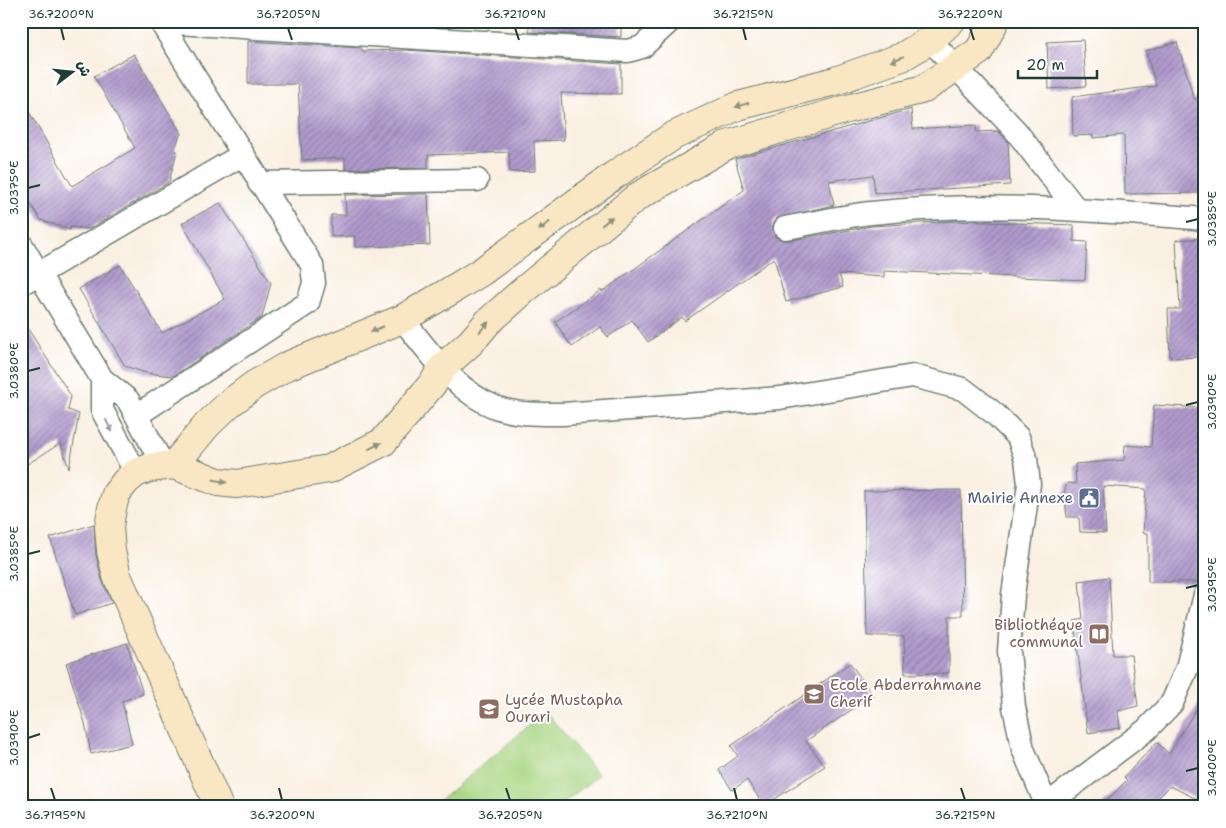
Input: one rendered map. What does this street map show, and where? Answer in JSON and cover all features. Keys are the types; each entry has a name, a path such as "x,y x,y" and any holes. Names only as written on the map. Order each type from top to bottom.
{"street":[{"path":"161,22 628,51 642,47 670,21"},
{"path":"219,807 117,576 111,551 109,527 116,494 126,481 136,473 168,465 229,404 254,385 287,366 402,319 481,272 613,176 672,136 738,106 835,81 902,57 930,40 951,21"},
{"path":"21,244 30,279 102,379 128,400 168,465 218,482 238,484 329,469 383,442 434,382 443,367 523,290 637,197 726,145 847,108 924,89 979,51 995,21"},
{"path":"137,415 308,303 314,284 312,265 259,183 161,22"},
{"path":"930,40 1016,131 1076,209"},
{"path":"30,279 242,155"},
{"path":"259,183 478,180"},
{"path":"785,228 869,213 917,209 1076,209 1205,219"},
{"path":"402,319 465,390 496,407 528,414 563,414 780,398 913,376 963,389 995,414 1018,437 1026,459 1030,484 1013,595 1009,651 1014,707 1023,749 1045,805 1146,730 1172,703 1196,672 1205,595"},
{"path":"102,379 102,410 136,473"}],"green space":[{"path":"546,712 598,775 559,807 432,807"}],"building":[{"path":"529,21 621,21 621,37 529,32"},
{"path":"1083,40 1086,86 1049,89 1047,42"},
{"path":"248,41 362,48 362,51 406,50 621,64 621,94 561,93 564,140 534,141 535,171 510,172 509,152 428,155 428,168 345,169 345,158 302,160 298,84 248,84"},
{"path":"1177,42 1194,99 1205,98 1205,193 1125,194 1124,135 1093,138 1093,135 1073,136 1072,97 1156,86 1146,51"},
{"path":"134,54 181,133 174,150 177,151 169,182 89,229 70,227 70,230 41,220 21,189 21,98 72,186 135,148 94,76"},
{"path":"911,109 913,129 976,125 976,132 998,131 1008,142 1010,185 875,193 873,175 829,181 834,205 777,218 773,223 772,230 775,237 787,241 872,226 955,221 1074,225 1074,241 1087,242 1085,280 884,271 884,277 839,274 843,287 786,302 774,258 685,321 682,317 648,342 632,320 608,337 600,327 572,347 555,322 601,290 602,292 744,190 735,159"},
{"path":"428,194 430,245 355,247 355,236 331,237 331,215 346,215 345,195"},
{"path":"220,203 271,283 262,317 173,376 146,373 125,366 79,289 120,265 162,333 225,299 182,223"},
{"path":"1205,238 1205,357 1170,358 1168,309 1180,309 1176,240"},
{"path":"21,318 71,396 68,410 79,414 69,469 61,443 21,468"},
{"path":"1154,405 1205,408 1205,529 1199,528 1199,582 1148,582 1148,533 1143,533 1146,489 1103,486 1106,533 1080,532 1079,517 1067,517 1064,493 1067,483 1076,484 1075,464 1124,460 1125,445 1151,447"},
{"path":"961,490 963,616 949,616 949,673 905,674 904,636 867,636 864,491"},
{"path":"94,524 96,555 102,580 112,603 75,615 50,538"},
{"path":"1109,577 1113,655 1131,655 1138,706 1118,711 1120,728 1088,733 1074,621 1083,619 1079,581"},
{"path":"127,643 143,694 122,701 132,744 91,754 85,723 66,663"},
{"path":"850,663 873,695 806,741 825,766 764,806 747,780 732,790 719,770 738,756 731,746"},
{"path":"1205,694 1205,803 1170,786 1149,807 1100,807 1127,780 1124,777 1157,742 1169,754"}],"place":[{"name":"Mairie Annexe","path":"1089,498"},
{"name":"Bibliothéque communal","path":"1099,634"},
{"name":"Ecole Abderrahmane Cherif","path":"814,694"},
{"name":"Lycée Mustapha Ourari","path":"489,709"}]}
